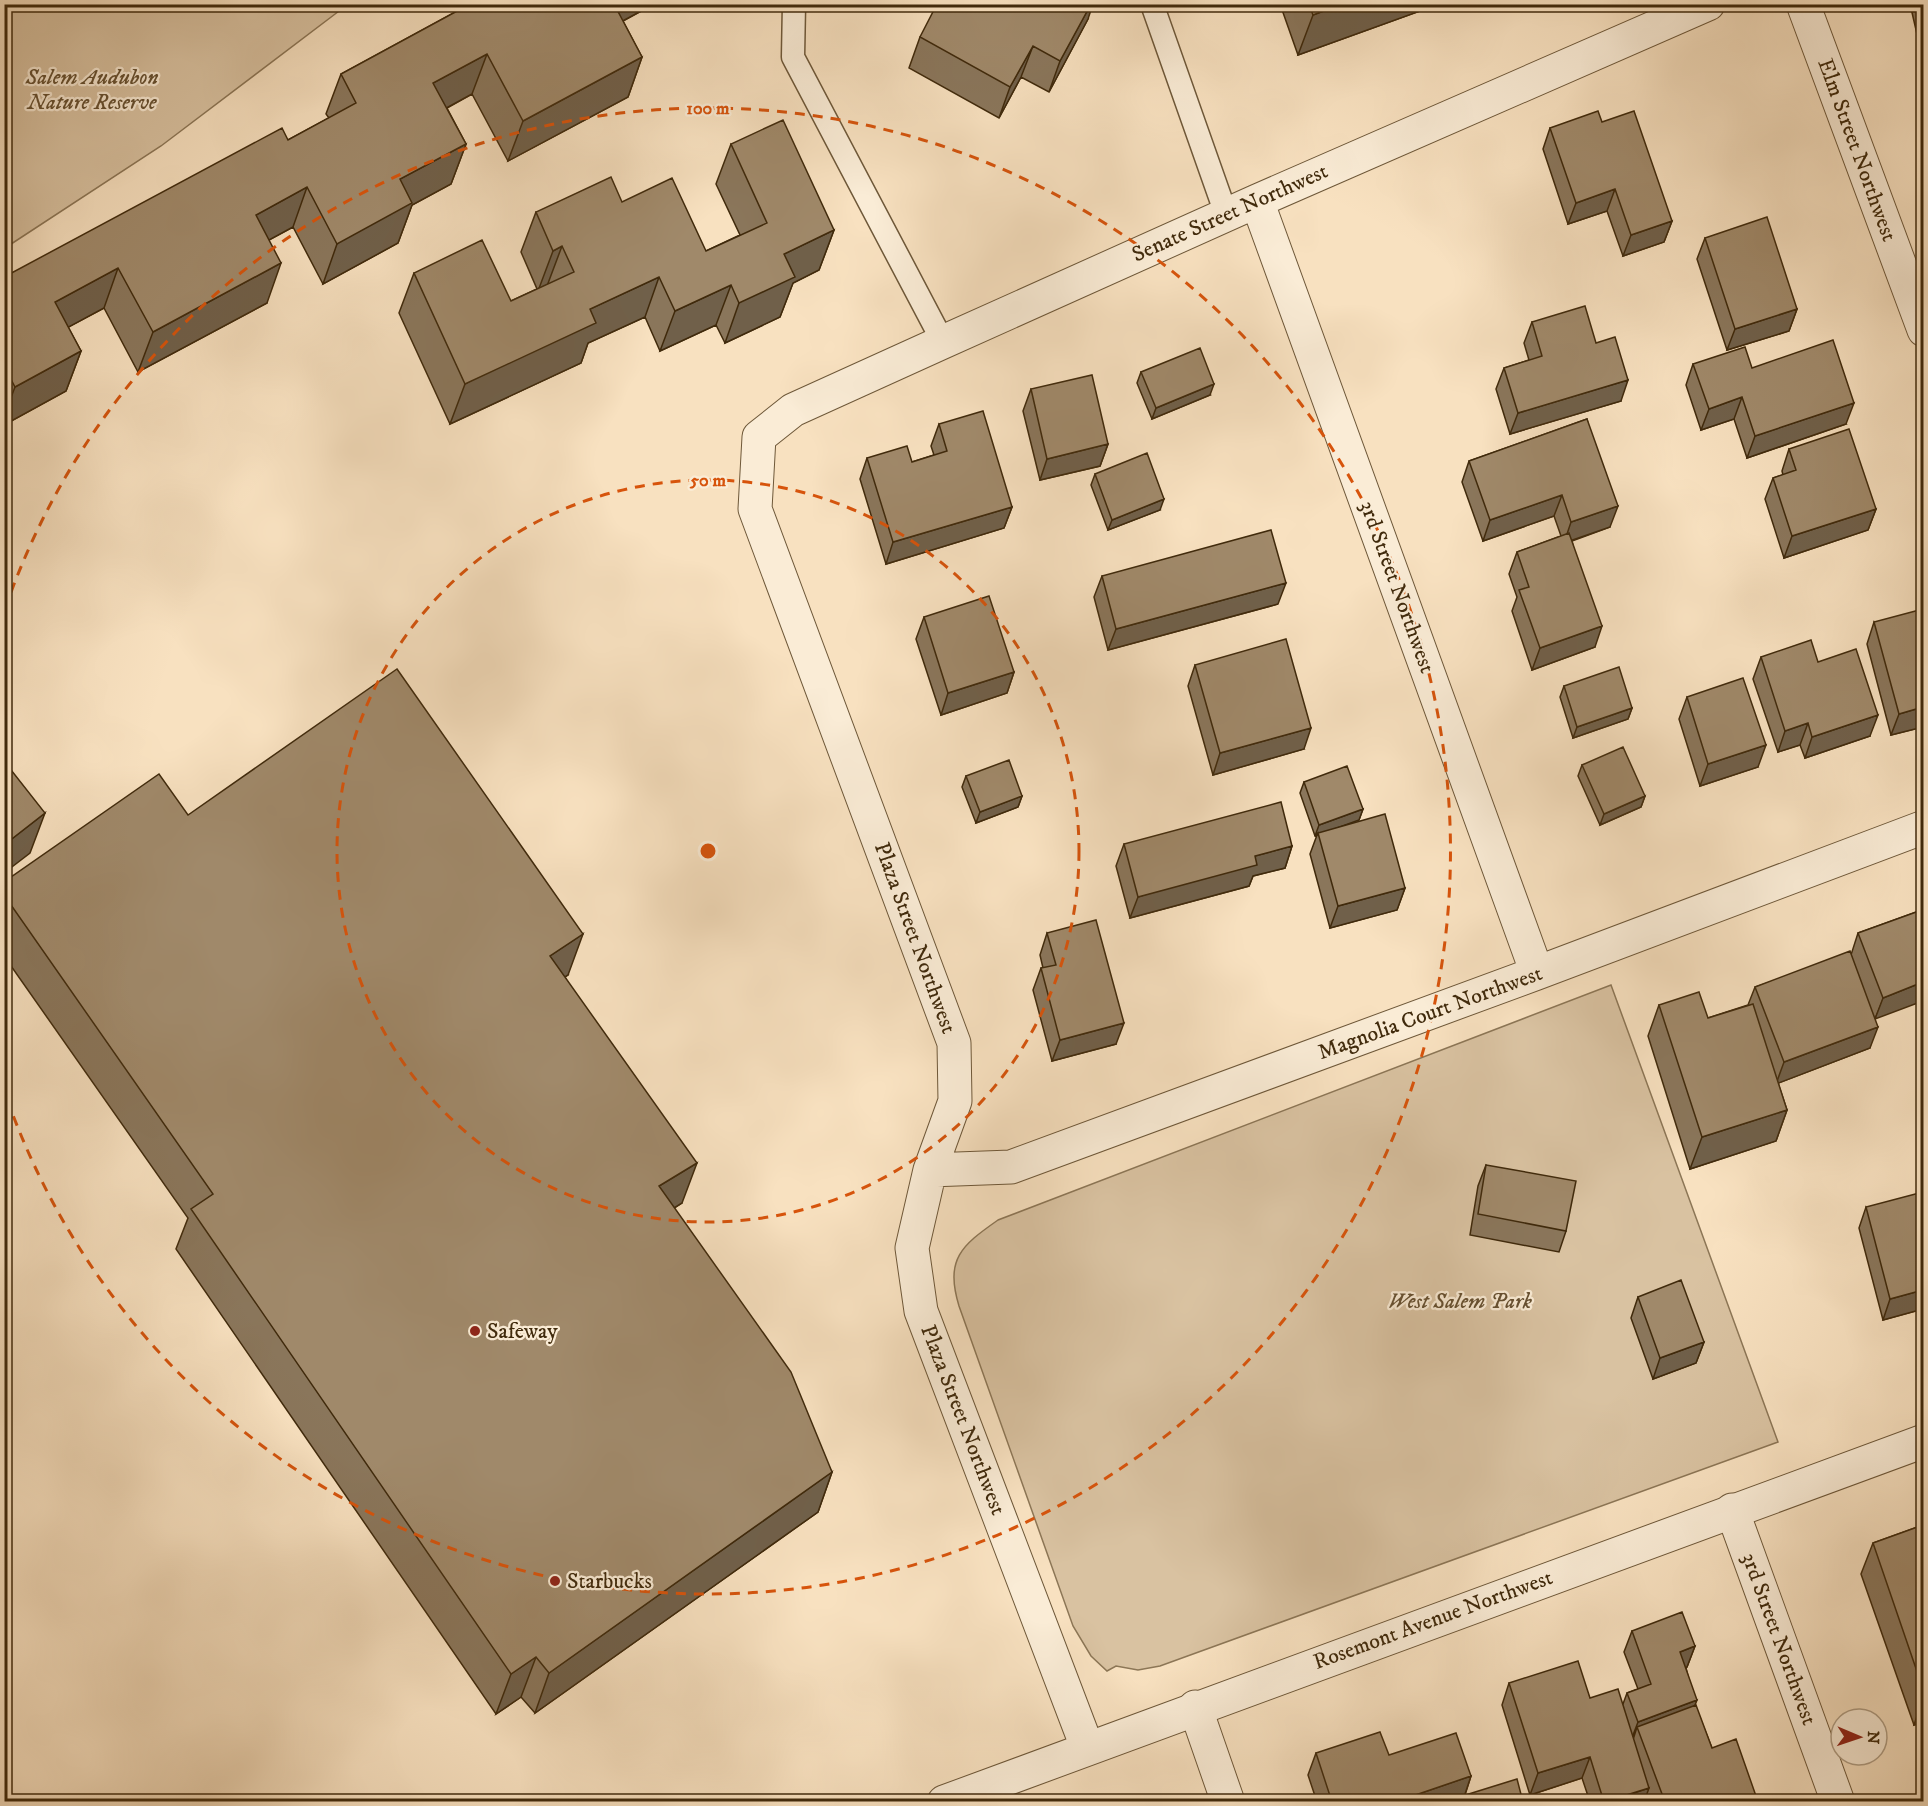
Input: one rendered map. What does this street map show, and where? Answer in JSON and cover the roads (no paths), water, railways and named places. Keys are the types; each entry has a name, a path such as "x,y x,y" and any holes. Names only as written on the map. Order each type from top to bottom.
{"street":[{"name":"Senate Street Northwest","path":"759,437 793,410 1227,214 1708,4"},
{"name":"Elm Street Northwest","path":"1803,4 1923,330"},
{"name":"3rd Street Northwest","path":"1257,201 1537,973"},
{"name":"Plaza Street Northwest","path":"759,437 755,509 954,1042 955,1101 930,1170 912,1248 921,1311 1087,1747"},
{"name":"Magnolia Court Northwest","path":"930,1170 1011,1167 1537,973 1923,827"},
{"name":"Rosemont Avenue Northwest","path":"944,1802 1195,1707 1923,1441"},
{"name":"3rd Street Northwest","path":"1732,1510 1838,1802"},
{"path":"1195,1707 1228,1802"}],"lane":[{"path":"794,4 793,57 943,342"},
{"path":"1152,4 1227,214"}],"place":[{"name":"Safeway","path":"475,1331"},
{"name":"Starbucks","path":"555,1581"}],"park label":[{"name":"Salem Audubon Nature Reserve","path":"92,90"},
{"name":"West Salem Park","path":"1460,1301"}]}
